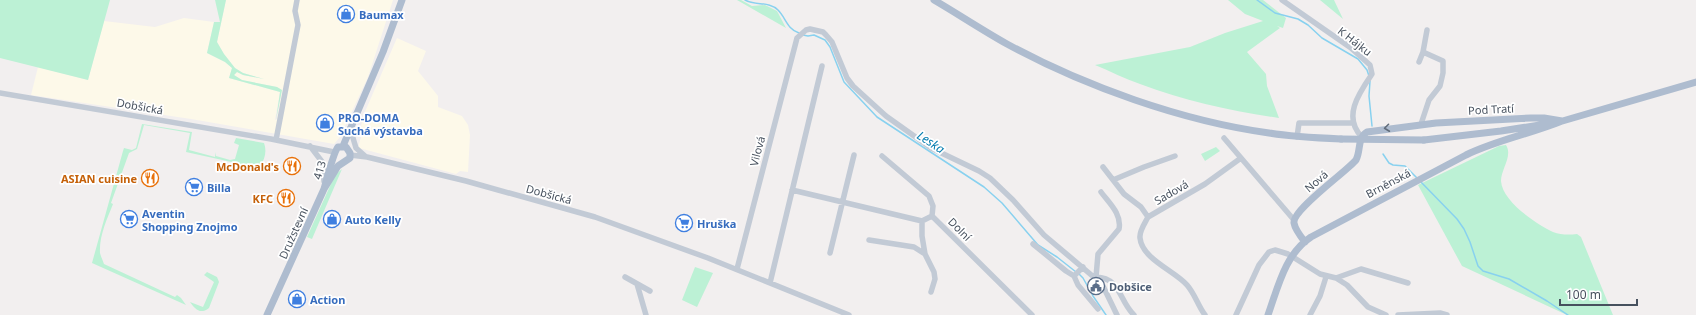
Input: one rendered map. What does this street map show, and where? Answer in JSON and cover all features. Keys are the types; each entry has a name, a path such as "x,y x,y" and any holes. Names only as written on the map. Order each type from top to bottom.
{"main road":[{"path":"343,146 383,52 402,0"},
{"path":"934,0 1007,44 1070,75 1120,94 1168,110 1207,120 1268,133 1297,137 1341,140 1424,140 1533,127 1562,121 1696,82"},
{"name":"Pod Tratí","path":"1362,136 1369,131 1417,125 1507,119 1544,118 1562,121"},
{"name":"Brněnská","path":"1268,315 1285,268 1291,256 1305,242 1385,197 1480,148 1537,131 1562,121"},
{"path":"1505,140 1533,127"},
{"name":"Nová","path":"1294,220 1304,206 1356,160 1362,136"},
{"path":"343,146 348,148 350,155 348,160 343,163 338,162 334,155 338,147 343,146"},
{"name":"413","path":"324,189 334,155"},
{"name":"Družstevní","path":"267,315 324,189 337,168 343,163"},
{"path":"1294,220 1294,226 1305,242"}],"street":[{"path":"276,140 298,25 295,11 297,0"},
{"name":"K Hájku","path":"1282,0 1351,48 1370,65 1372,74 1353,107 1354,123"},
{"name":"Vilová","path":"737,269 798,37 806,30 810,29 819,31 826,35 832,42 850,82 886,116 931,148 979,171 990,178 1013,200 1078,272"},
{"path":"1419,62 1423,52 1427,30"},
{"path":"1417,125 1429,100 1440,86 1443,72 1443,61 1423,52"},
{"path":"770,283 822,66"},
{"name":"Dobšická","path":"0,93 310,146 334,155"},
{"path":"1297,137 1299,123 1354,123 1355,128 1362,136"},
{"path":"350,128 356,148 367,157"},
{"path":"1224,138 1294,220"},
{"path":"310,146 323,163 324,189"},
{"name":"Dobšická","path":"350,155 367,157 466,181 595,217 737,269 849,315"},
{"path":"830,254 844,202 854,155"},
{"name":"Dolní","path":"882,156 928,196 933,206 932,216 1032,315"},
{"path":"1113,180 1175,156"},
{"name":"Sadová","path":"1103,167 1124,194 1141,207 1148,217 1205,184 1241,158"},
{"path":"792,190 922,221 932,216"},
{"path":"1101,192 1116,212 1120,224 1118,229 1098,254 1096,277 1102,284 1117,315"},
{"path":"1148,217 1140,234 1141,242 1156,262 1180,278 1189,287 1205,315"},
{"path":"922,221 925,254 934,272 935,279 931,292"},
{"path":"869,240 914,247 925,254"},
{"path":"914,247 923,241"},
{"path":"1033,244 1066,271 1105,278 1118,288 1130,311 1134,315"},
{"path":"1236,315 1255,271 1269,252 1275,250 1291,256 1326,277 1336,278 1347,285 1368,307 1386,315"},
{"path":"1336,278 1356,269 1360,269 1408,283"},
{"path":"1078,272 1078,285 1098,309"},
{"path":"625,277 650,290"},
{"path":"1310,315 1320,296 1326,277"},
{"path":"637,284 646,315"},
{"path":"1398,315 1440,313 1447,315"}],"shaded area":[{"path":"226,0 393,0 368,77 340,137 334,144 191,119 31,95 38,67 88,80 104,21 155,27 184,18 214,22 207,53 225,62 232,68 229,78 280,92 275,120 277,119 282,90 277,87 242,80 234,75 237,72 243,75 264,79 243,73 235,68 217,42"},
{"path":"397,38 426,51 418,71 438,96 438,107 462,116 468,125 470,135 468,172 460,171 456,174 359,148 362,134 360,130 364,114"}],"green space":[{"path":"0,0 110,0 88,80 0,58"},
{"path":"215,0 226,0 217,42 224,54 235,68 243,73 264,79 243,75 237,72 234,75 242,80 277,87 282,90 276,120 280,92 229,78 232,68 225,62 207,53 214,22 220,22"},
{"path":"737,0 741,0 752,6 765,5 777,11 786,28"},
{"path":"1228,0 1263,0 1286,18 1283,28 1277,26 1280,28 1247,52 1266,74 1267,86 1279,118 1226,109 1174,96 1134,82 1095,65 1190,47 1225,33 1263,21 1245,14"},
{"path":"1320,0 1334,0 1343,19"},
{"path":"142,124 192,132 189,150 215,157 216,152 216,156 230,160 235,159 239,145 234,143 236,138 264,143 265,146 265,155 260,166 254,168 236,167 236,163 186,152 190,133 144,125 137,149 129,153 111,203 113,204 102,234 100,247 101,257 104,264 175,297 177,295 186,305 92,263 124,148 132,150 136,148"},
{"path":"1506,145 1508,154 1501,181 1507,196 1513,204 1529,218 1553,232 1577,234 1581,237 1613,315 1567,315 1462,266 1418,185 1499,146"},
{"path":"1216,147 1220,151 1205,161 1201,154"},
{"path":"342,169 312,239 307,237 335,175"},
{"path":"695,267 713,273 697,307 682,300"},
{"path":"207,272 217,277 219,282 209,308 200,311 190,302 203,307 214,282 204,275"}],"waterway":[{"name":"Leska","path":"745,0 754,3 771,5 781,13 792,29 799,33"},
{"path":"1257,0 1275,13 1298,19 1308,25 1322,38 1358,59 1367,70 1369,76"},
{"name":"Leska","path":"803,35 814,35 825,40 830,47 844,82 877,117 984,187 1002,203 1038,245 1057,257 1076,272"},
{"path":"1370,81 1369,96 1372,126"},
{"path":"1383,154 1389,163 1393,165 1405,166 1417,178"},
{"path":"1421,182 1457,219 1464,229 1478,266 1483,271 1509,279 1568,315"},
{"name":"Leska","path":"1079,274 1106,315"}],"place":[{"name":"Baumax","path":"346,14"},
{"name":"PRO-DOMA Suchá výstavba","path":"325,123"},
{"name":"McDonald's","path":"292,166"},
{"name":"ASIAN cuisine","path":"150,178"},
{"name":"Billa","path":"194,187"},
{"name":"KFC","path":"286,198"},
{"name":"Aventin Shopping Znojmo","path":"129,219"},
{"name":"Auto Kelly","path":"332,219"},
{"name":"Hruška","path":"684,223"},
{"name":"Dobšice","path":"1096,286"},
{"name":"Action","path":"297,299"}]}
